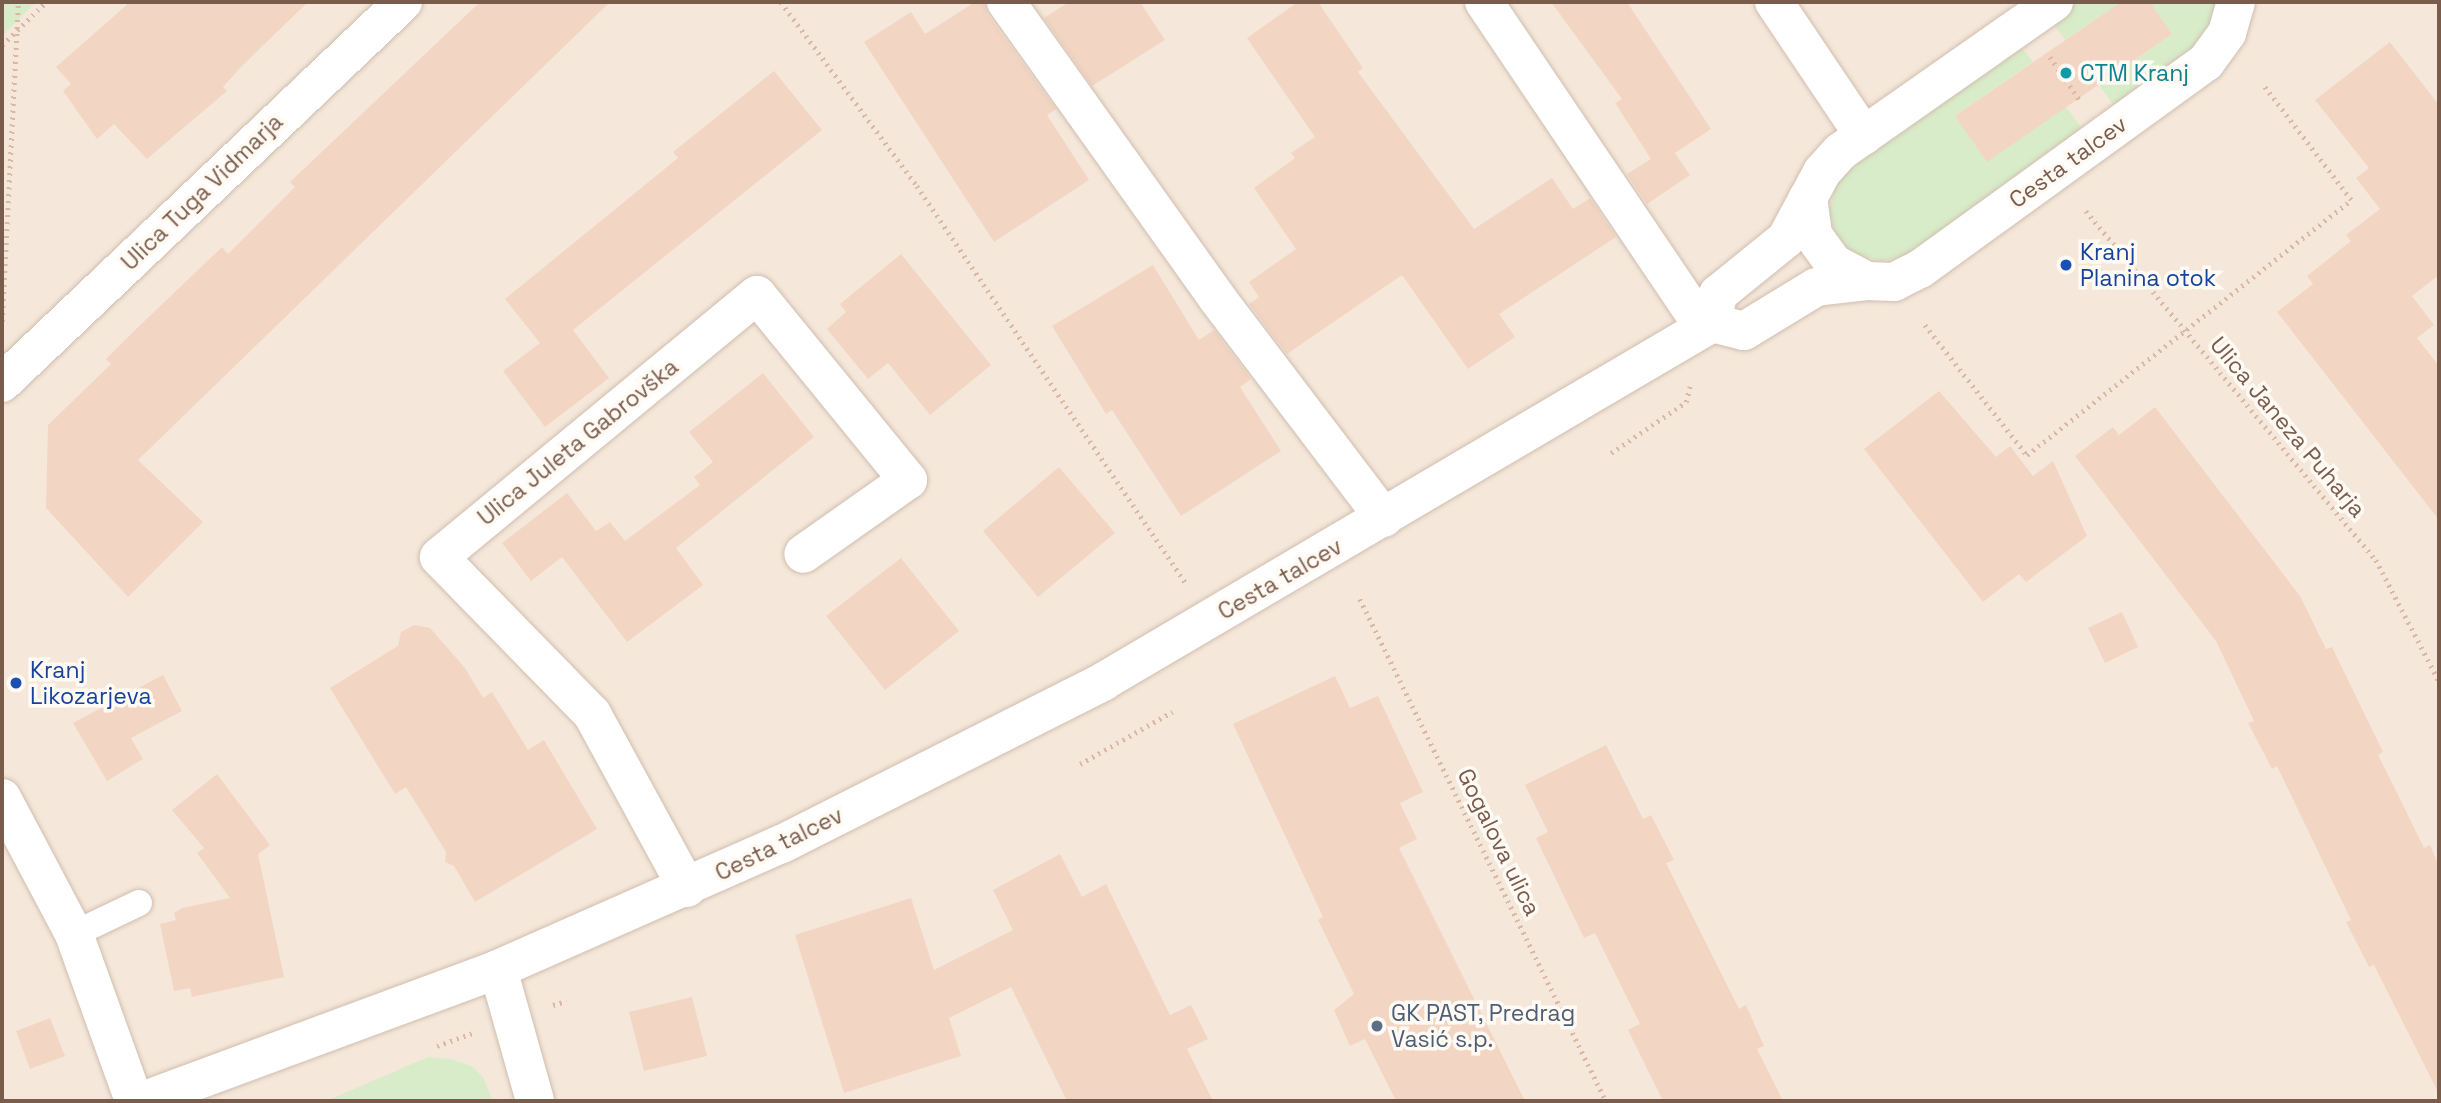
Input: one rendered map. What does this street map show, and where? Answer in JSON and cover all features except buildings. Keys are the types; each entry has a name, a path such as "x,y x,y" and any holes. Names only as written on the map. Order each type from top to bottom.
{"street":[{"name":"Ulica Tuga Vidmarja","path":"2,383 402,2"},
{"path":"1006,2 1217,298 1384,518"},
{"path":"1484,2 1708,325"},
{"path":"1774,2 1864,136"},
{"path":"1708,325 1718,294 1786,239 1822,172 1864,136 2054,2"},
{"name":"Cesta talcev","path":"142,1101 498,969 687,888 1104,681 1708,325 1744,331 1816,287 1867,281 1894,282 1920,269 2206,62 2227,33 2236,2"},
{"path":"1808,198 1813,235 1833,263 1867,281"},
{"name":"Ulica Juleta Gabrovška","path":"687,888 592,714 439,557 757,295 908,480 803,554"},
{"path":"2,798 74,934 134,1101"},
{"path":"498,969 535,1101"}],"lane":[{"path":"74,934 139,903"}],"path":[{"path":"2,330 7,178 18,2"},
{"path":"2,45 46,2"},
{"path":"781,2 917,186 1190,591"},
{"path":"2042,46 2088,111"},
{"path":"1925,326 2027,455 2182,329 2351,200 2263,85"},
{"path":"2,173 7,178"},
{"name":"Ulica Janeza Puharja","path":"2086,211 2376,560 2439,681"},
{"path":"1611,453 1686,402"},
{"name":"Gogalova ulica","path":"1360,599 1606,1101"},
{"path":"1080,764 1172,712"}],"shaded area":[{"path":"2,2 2439,2 2439,1101 2,1101"}],"green space":[{"path":"2,2 36,2 2,36"},
{"path":"2079,2 2121,2 2065,40 2051,21"},
{"path":"2150,2 2219,2 2199,53 2116,108 2099,85 2172,34"},
{"path":"2020,45 2033,62 1955,116 2066,107 2084,131 1911,255 1882,261 1853,254 1836,235 1829,212 1835,188 1851,165"},
{"path":"428,1057 451,1059 473,1067 483,1077 493,1101 326,1101"}],"place":[{"name":"CTM Kranj","path":"2066,73"},
{"name":"Kranj Planina otok","path":"2066,265"},
{"name":"Kranj Likozarjeva","path":"16,683"},
{"name":"GK PAST, Predrag Vasić s.p.","path":"1377,1026"}]}
